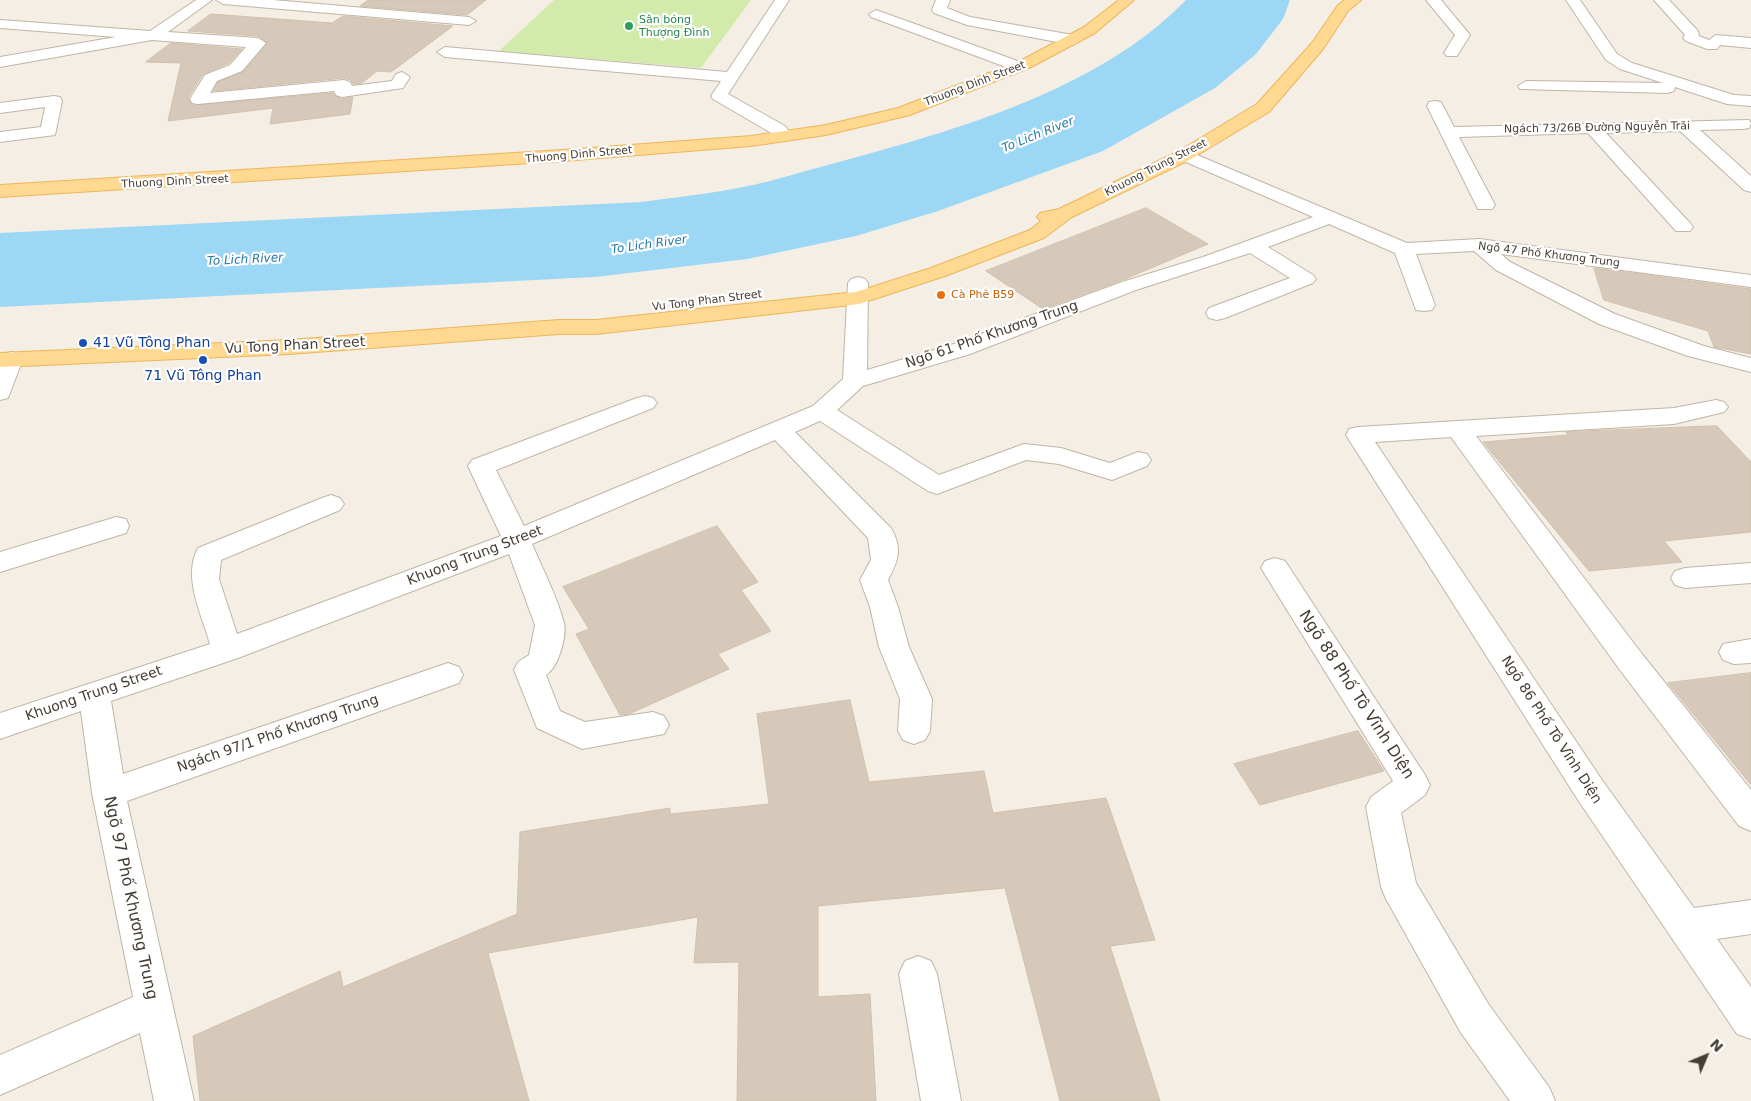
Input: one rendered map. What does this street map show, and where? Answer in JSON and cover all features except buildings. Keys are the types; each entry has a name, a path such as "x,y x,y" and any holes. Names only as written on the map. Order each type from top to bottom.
{"main road":[{"name":"Thuong Dinh Street","path":"0,191 248,178 514,160 751,141 784,136 872,121 1020,67 1073,40 1118,10 1127,0"},
{"name":"Khuong Trung Street","path":"859,290 938,272 1037,234 1064,213 1185,156 1263,108 1318,46 1346,3"},
{"name":"Vu Tong Phan Street","path":"6,359 289,347 559,327 596,327 859,290"}],"street":[{"path":"0,62 153,35 205,0"},
{"path":"223,0 468,21"},
{"path":"782,0 719,96 779,130 784,136"},
{"path":"943,0 939,10 967,21 1073,40"},
{"path":"1433,0 1463,35 1452,53"},
{"path":"1573,0 1611,56 1626,66 1732,100 1751,101"},
{"path":"1661,0 1693,34 1691,38 1712,46 1716,40 1751,42"},
{"path":"876,14 1020,67"},
{"path":"0,24 258,43 236,68 211,78 198,99 344,85 342,92 397,85 402,77"},
{"path":"445,52 730,77"},
{"path":"1526,86 1697,89"},
{"path":"1732,100 1747,127"},
{"path":"0,108 54,101 49,131 0,137"},
{"path":"1435,106 1450,132 1485,205"},
{"path":"1685,126 1751,186"},
{"name":"Ngách 73/26B Đường Nguyễn Trãi","path":"1450,132 1685,126 1747,127"},
{"path":"1592,128 1683,227"},
{"name":"Ngõ 47 Phố Khương Trung","path":"1185,156 1404,250 1479,245 1751,281"},
{"name":"Ngõ 61 Phố Khương Trung","path":"855,381 962,349 1129,286 1252,246 1328,218"},
{"path":"1479,245 1503,266 1607,318 1696,351 1751,365"},
{"path":"1217,313 1306,279 1252,246"},
{"path":"1404,250 1424,305"},
{"path":"855,381 859,290"},
{"path":"0,392 6,359"},
{"name":"Khuong Trung Street","path":"0,726 227,650 517,540 822,411 855,381"},
{"path":"645,404 481,466 517,540 550,626 543,662 529,670 548,719 582,736 653,725"},
{"path":"1456,428 1674,416 1716,407"},
{"path":"822,411 937,485 1024,452 1061,456 1112,472 1138,460"},
{"path":"1456,428 1631,662 1751,816"},
{"name":"Ngõ 86 Phố Tô Vĩnh Diện","path":"1456,428 1358,435 1584,782 1751,1020"},
{"path":"779,430 831,486 881,535 885,560 874,580 884,608 894,647 916,699 914,731"},
{"path":"227,650 205,580 208,555 331,504"},
{"path":"0,562 116,526"},
{"name":"Ngõ 88 Phố Tô Vĩnh Diện","path":"1275,568 1414,785 1383,807 1399,887 1475,1018 1535,1101"},
{"path":"1686,578 1751,573"},
{"name":"Ngách 97/1 Phố Khương Trung","path":"108,793 448,675"},
{"name":"Ngõ 97 Phố Khương Trung","path":"94,694 108,793 174,1101"},
{"path":"1685,927 1751,917"},
{"path":"918,974 941,1101"},
{"path":"0,1075 153,1008"}],"green space":[{"name":"Sân bóng Thượng Đình","path":"554,0 751,0 701,68 499,51"}],"water":[{"name":"To Lich River","path":"1186,0 1290,0 1283,19 1256,54 1215,88 1103,151 938,211 856,236 747,259 595,277 0,307 0,233 642,202 706,194 755,185 930,136 1024,103 1112,59 1151,31"}],"place":[{"name":"Sân bóng Thượng Đình","path":"629,26"},
{"name":"Cà Phê B59","path":"941,295"},
{"name":"41 Vũ Tông Phan","path":"83,343"},
{"name":"71 Vũ Tông Phan","path":"203,360"}]}
